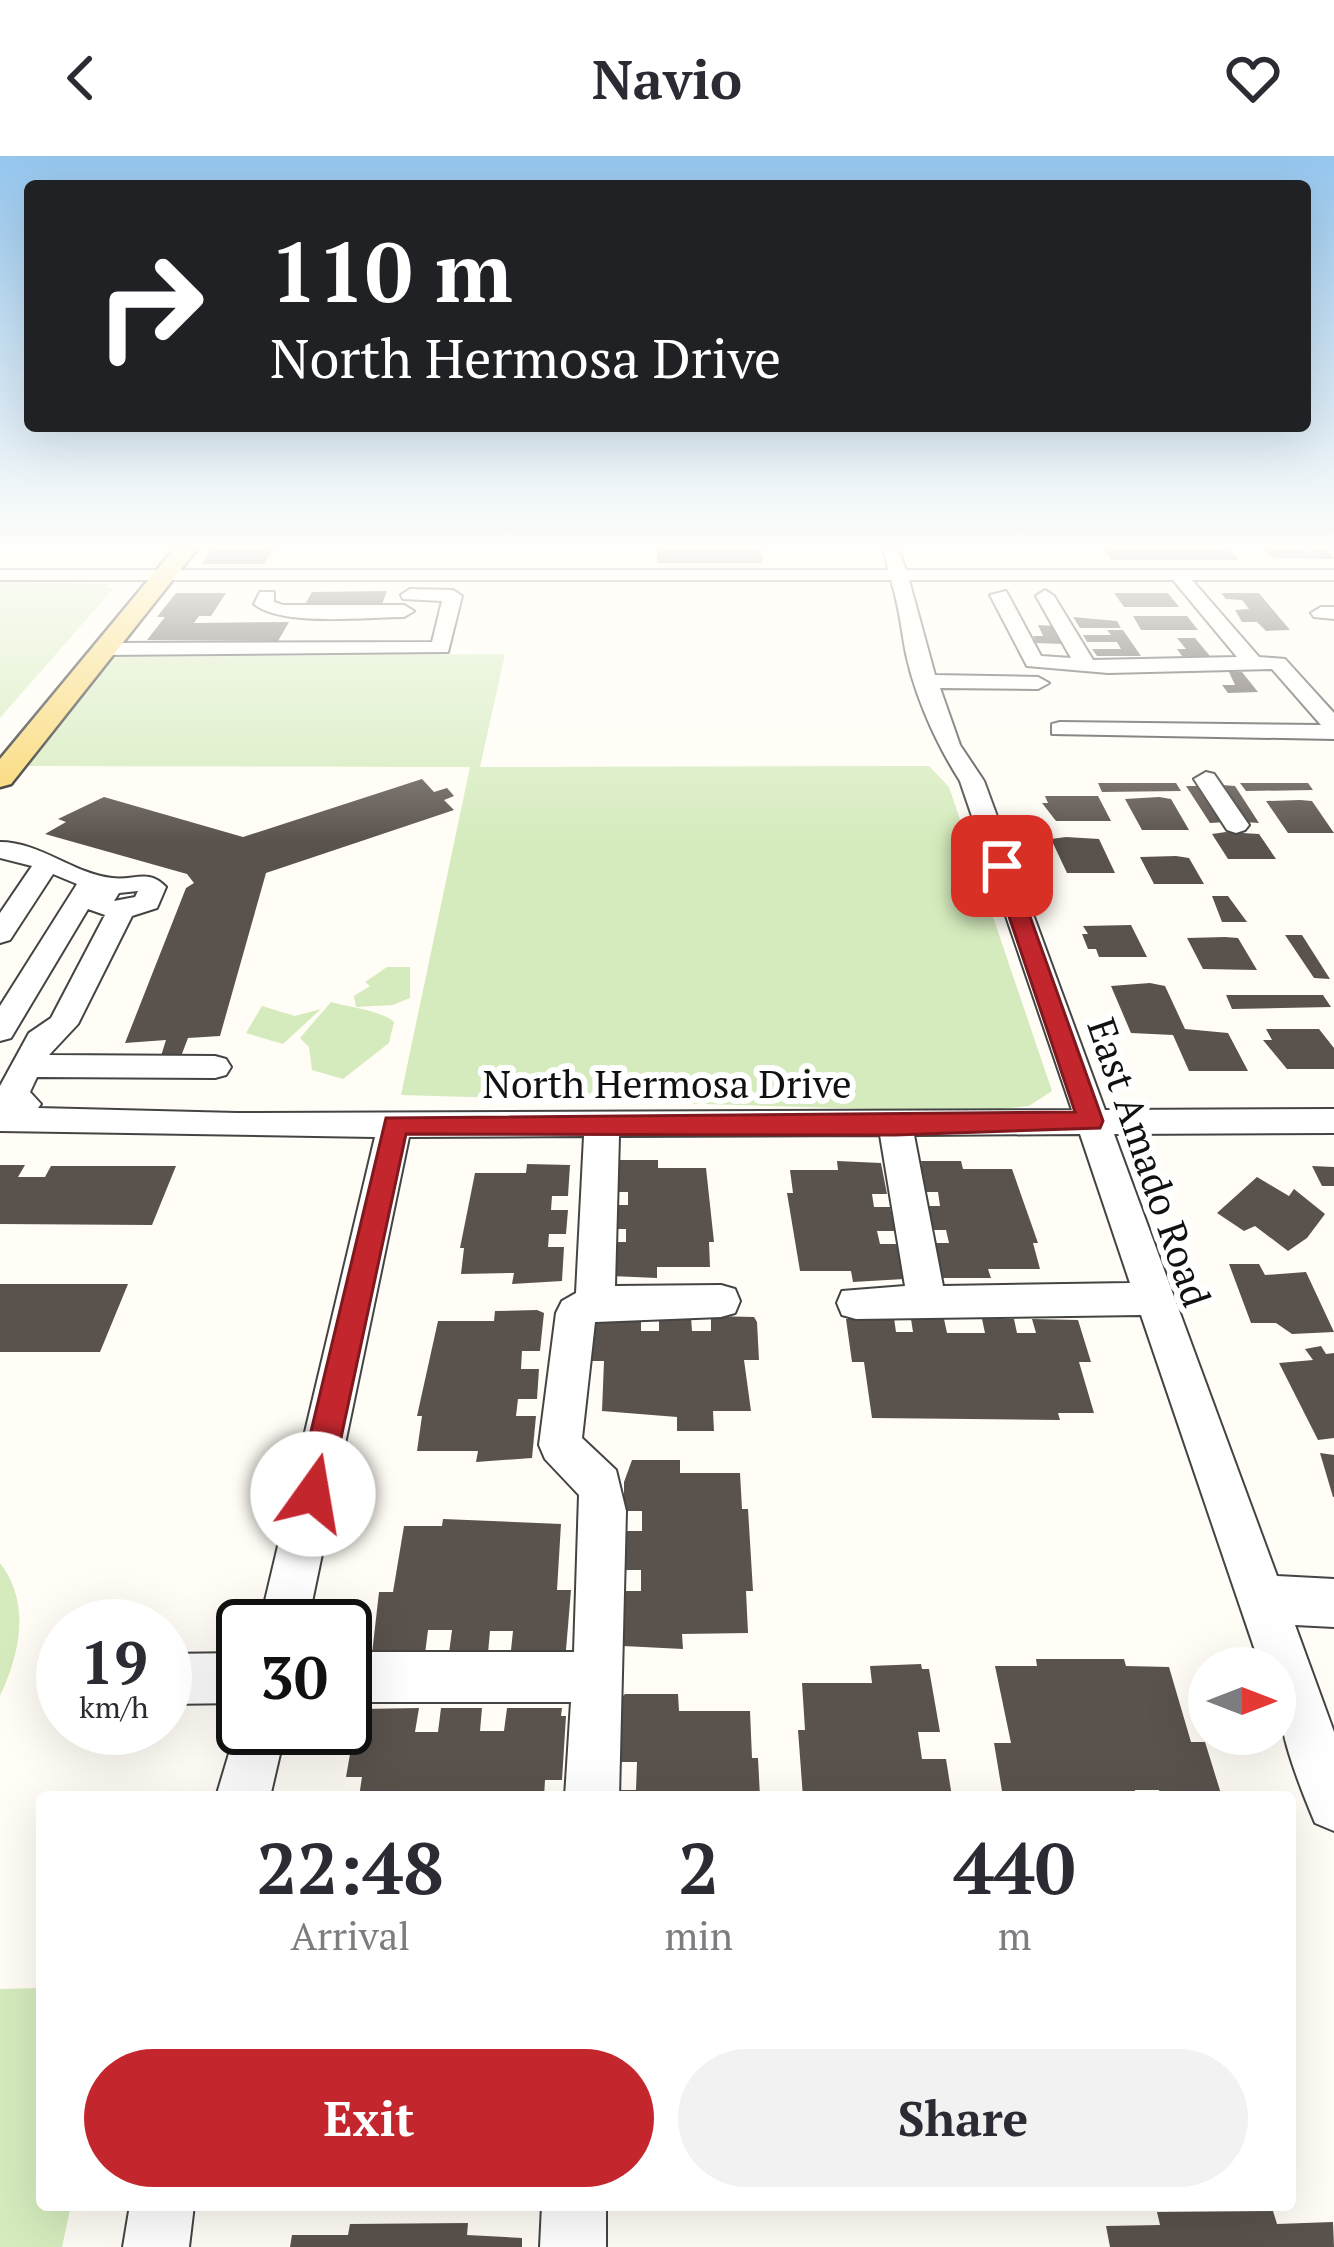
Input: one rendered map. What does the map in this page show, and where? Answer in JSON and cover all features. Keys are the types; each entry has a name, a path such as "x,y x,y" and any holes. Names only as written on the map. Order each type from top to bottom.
{"main road":[{"path":"0,741 86,647"},
{"path":"0,778 104,649"}],"street":[{"path":"104,649 441,647"},
{"name":"East Amado Road","path":"918,647 950,745 970,775 1334,1804"},
{"path":"1023,647 1072,753"},
{"path":"1075,647 1086,666"},
{"path":"1239,647 1253,663"},
{"path":"1046,697 1086,666 1278,663 1334,729"},
{"path":"927,681 1261,728 1334,729"},
{"path":"1206,779 1235,824"},
{"path":"0,850 47,863 108,892"},
{"path":"0,934 47,863"},
{"path":"13,1114 44,1096 44,1066 73,1040 63,1024 108,892"},
{"path":"0,1031 108,892"},
{"path":"44,1066 215,1067"},
{"name":"North Hermosa Drive","path":"13,1114 395,1124 1334,1121"},
{"path":"289,1599 395,1124"},
{"path":"595,1302 602,1124"},
{"path":"895,1126 927,1302"},
{"path":"856,1303 1153,1299"},
{"path":"592,1791 604,1510 601,1484 560,1445 576,1313 595,1302 721,1301"},
{"path":"1260,1599 1334,1603"},
{"path":"372,1677 597,1677"},
{"path":"244,1791 253,1755"},
{"path":"156,2247 161,2211"},
{"path":"573,2247 574,2211"}],"green space":[{"path":"0,647 63,647 0,718"},
{"path":"505,654 480,767 929,766 949,787 1052,1091 1029,1106 972,1112 401,1095 470,767 20,766 109,657"},
{"path":"387,967 410,967 410,998 393,1005 356,1007 354,996"},
{"path":"331,1002 394,1022 389,1043 343,1079 312,1070 309,1047 300,1038"},
{"path":"262,1006 295,1016 321,1009 283,1044 246,1033"},
{"path":"0,1563 16,1595 19,1628 13,1663 0,1696"},
{"path":"36,1988 36,2211 70,2211 62,2247 0,2247 0,1989"}],"building":[{"path":"1134,647 1141,656 1097,656 1092,649"},
{"path":"1202,647 1210,656 1182,656 1177,649"},
{"path":"1229,672 1242,672 1258,692 1228,693 1222,685 1235,685"},
{"path":"422,779 434,792 447,788 454,796 444,800 454,810 266,873 220,1036 188,1038 180,1059 161,1056 166,1040 125,1043 186,888 194,883 187,874 45,834 66,822 58,819 104,797 243,837"},
{"path":"1098,783 1176,783 1181,791 1102,792"},
{"path":"1240,783 1308,783 1313,790 1246,791"},
{"path":"1221,785 1235,786 1259,823 1245,822"},
{"path":"1186,786 1201,786 1226,822 1210,823"},
{"path":"1045,796 1098,796 1111,821 1056,821 1042,803 1048,803"},
{"path":"1125,799 1171,799 1189,830 1142,830"},
{"path":"1266,801 1312,801 1334,833 1288,833"},
{"path":"1212,834 1259,834 1276,859 1228,859"},
{"path":"1051,839 1099,839 1115,873 1067,873"},
{"path":"1140,857 1189,858 1204,884 1154,884"},
{"path":"1212,896 1228,896 1247,922 1222,922"},
{"path":"1131,925 1147,957 1099,957 1096,949 1088,949 1082,934 1088,934 1083,926"},
{"path":"1285,935 1302,935 1330,979 1314,978"},
{"path":"1187,938 1238,938 1257,970 1203,969"},
{"path":"1111,986 1165,986 1185,1029 1228,1033 1248,1071 1189,1071 1173,1035 1131,1033"},
{"path":"1226,995 1323,995 1331,1007 1232,1009"},
{"path":"1266,1029 1319,1029 1334,1048 1334,1069 1287,1069 1263,1040 1272,1040"},
{"path":"619,1160 658,1160 658,1168 706,1168 714,1242 709,1242 710,1267 657,1267 657,1278 611,1276 610,1242 626,1242 626,1229 611,1229 612,1205 628,1205 628,1192 613,1192"},
{"path":"837,1161 881,1163 887,1194 872,1194 874,1207 890,1207 895,1231 877,1231 880,1244 897,1244 904,1279 853,1282 851,1271 800,1271 787,1193 793,1193 790,1170 838,1170"},
{"path":"921,1161 961,1161 963,1169 1012,1169 1038,1243 1033,1243 1040,1269 988,1269 991,1278 942,1278 935,1243 949,1243 946,1230 932,1230 927,1206 940,1206 938,1192 924,1192"},
{"path":"527,1164 570,1165 568,1196 552,1196 551,1210 568,1210 566,1234 549,1234 548,1247 564,1247 562,1281 512,1284 514,1273 461,1274 464,1248 460,1248 475,1173 526,1173"},
{"path":"0,1165 25,1165 18,1177 45,1177 51,1166 176,1166 152,1225 0,1224"},
{"path":"1312,1166 1334,1167 1334,1186 1322,1186"},
{"path":"1257,1177 1289,1196 1294,1189 1325,1214 1307,1238 1288,1251 1255,1226 1244,1231 1217,1213"},
{"path":"1229,1264 1259,1264 1265,1275 1306,1272 1334,1332 1292,1334 1276,1323 1251,1323"},
{"path":"0,1284 128,1284 100,1352 0,1352"},
{"path":"495,1311 544,1313 540,1351 522,1351 521,1369 539,1369 537,1399 518,1399 516,1416 536,1416 532,1458 476,1462 478,1451 417,1451 422,1416 417,1416 438,1321 494,1321"},
{"path":"711,1316 754,1317 757,1322 759,1360 744,1360 751,1411 713,1411 714,1431 677,1431 677,1417 602,1411 604,1361 591,1361 596,1318 641,1318 641,1331 659,1331 659,1317 691,1317 692,1331 711,1331"},
{"path":"894,1318 896,1332 913,1332 911,1319 944,1319 947,1333 985,1333 982,1319 1014,1319 1017,1333 1036,1333 1032,1319 1078,1320 1091,1362 1079,1362 1094,1413 1058,1413 1060,1420 872,1418 864,1362 852,1362 846,1319"},
{"path":"1321,1346 1326,1354 1334,1353 1334,1438 1318,1440 1279,1363 1313,1360 1305,1349"},
{"path":"1320,1453 1334,1455 1334,1497 1333,1497"},
{"path":"632,1460 680,1460 680,1473 740,1473 742,1509 748,1509 753,1591 746,1591 748,1633 682,1634 683,1649 623,1646 621,1591 641,1591 641,1570 623,1570 623,1531 642,1531 642,1511 624,1511 624,1482"},
{"path":"443,1519 561,1524 557,1590 571,1590 566,1650 511,1650 513,1631 490,1631 488,1653 449,1653 452,1630 428,1630 425,1654 372,1654 379,1592 393,1592 404,1526 442,1526"},
{"path":"1036,1659 1124,1659 1126,1666 1169,1667 1188,1732 1188,1755 1209,1755 1220,1791 1002,1791 994,1743 1011,1743 995,1666 1037,1666"},
{"path":"921,1664 922,1669 929,1669 940,1732 918,1732 922,1759 946,1759 951,1791 803,1791 798,1730 805,1730 802,1683 872,1683 870,1666"},
{"path":"625,1694 678,1694 679,1711 750,1711 752,1758 758,1758 760,1791 614,1791 636,1790 637,1762 615,1762"},
{"path":"419,1708 415,1732 438,1732 441,1708 482,1708 480,1731 504,1731 507,1708 562,1708 561,1716 566,1716 562,1780 545,1780 544,1791 360,1791 362,1777 346,1777 350,1755 372,1755 372,1709"},
{"path":"1273,2211 1277,2224 1333,2222 1334,2247 1110,2247 1106,2226 1160,2225 1157,2212"},
{"path":"468,2223 467,2235 522,2238 522,2247 290,2247 292,2235 348,2235 350,2224"}],"route":[{"path":"313,1494 395,1124 895,1126 1090,1121 1002,866"}]}
